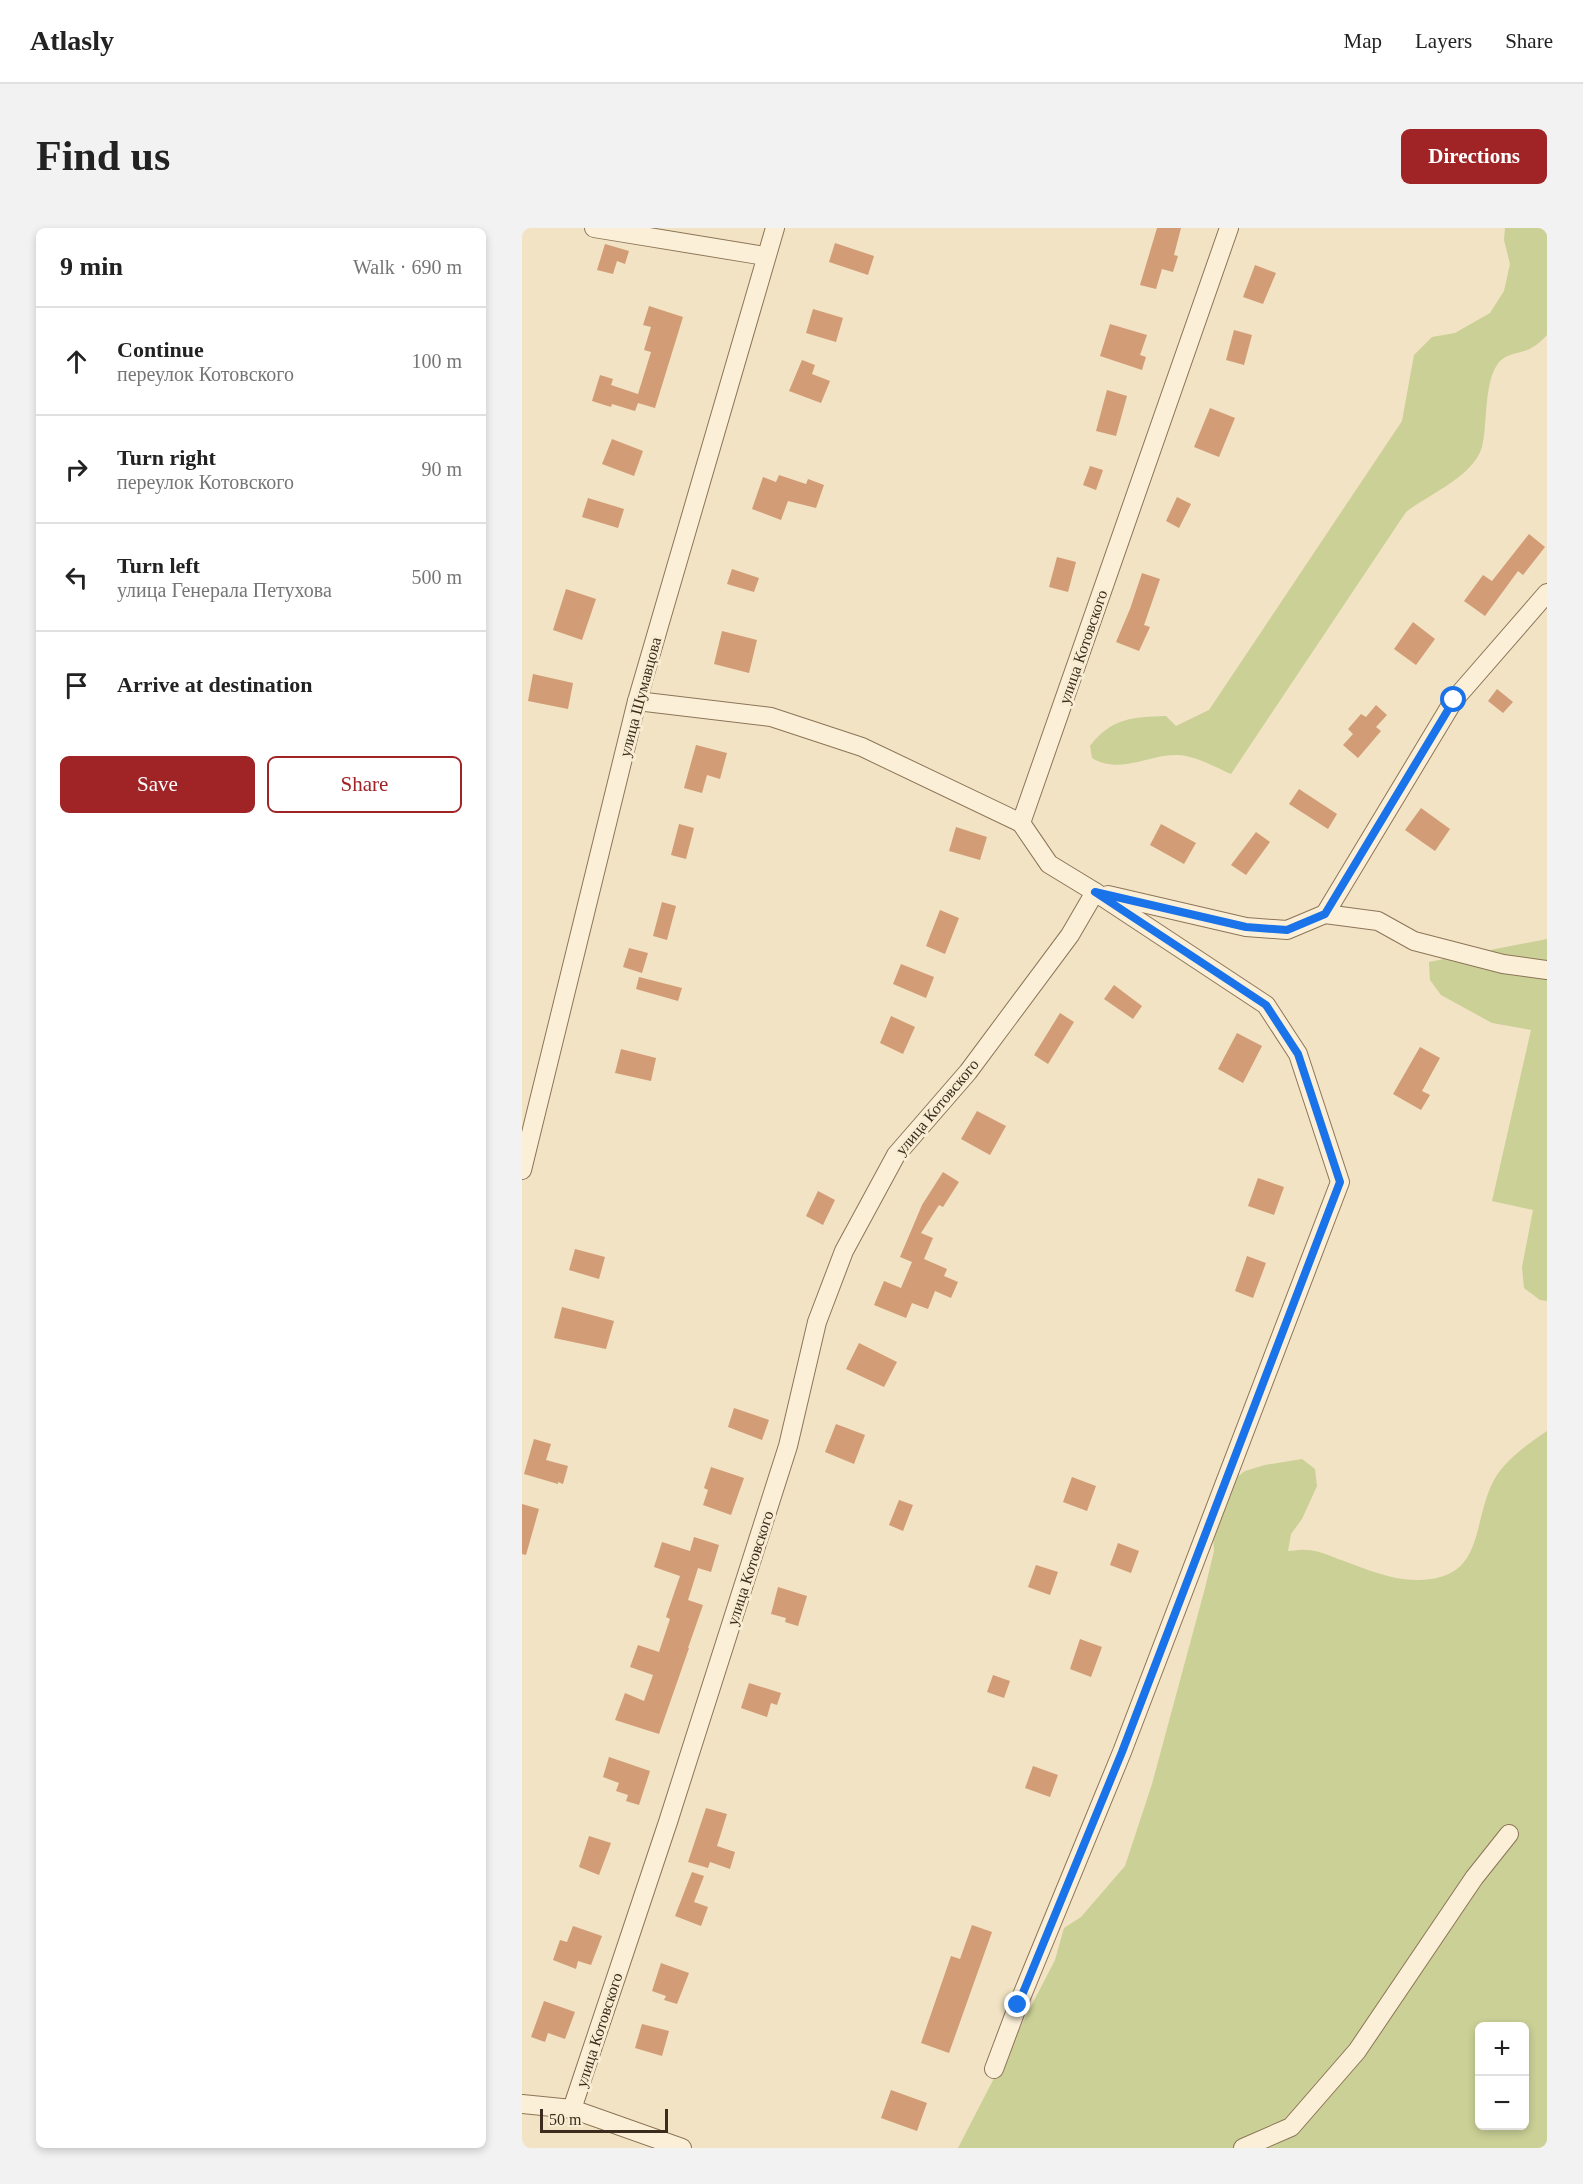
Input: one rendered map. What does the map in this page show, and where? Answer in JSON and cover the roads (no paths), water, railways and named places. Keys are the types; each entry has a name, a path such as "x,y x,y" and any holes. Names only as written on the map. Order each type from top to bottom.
{"street":[{"path":"594,228 765,256"},
{"name":"улица Шумавцова","path":"522,1170 637,701 775,228"},
{"name":"улица Котовского","path":"1021,823 1228,228"},
{"path":"1325,914 1454,700 1547,592"},
{"path":"637,701 771,717 862,747 1021,823 1048,864 1095,892 1266,1005 1298,1054 1340,1182 1122,1752 994,2069"},
{"path":"1095,892 1246,927 1287,930 1325,914 1378,921 1414,941 1503,964 1547,970"},
{"name":"улица Котовского","path":"573,2109 672,1811 781,1469 817,1322 844,1251 896,1155 968,1072 1070,936 1095,892"},
{"path":"1243,2148 1291,2127 1357,2051 1474,1878 1509,1834"},
{"path":"522,2104 573,2109 682,2148"}]}
